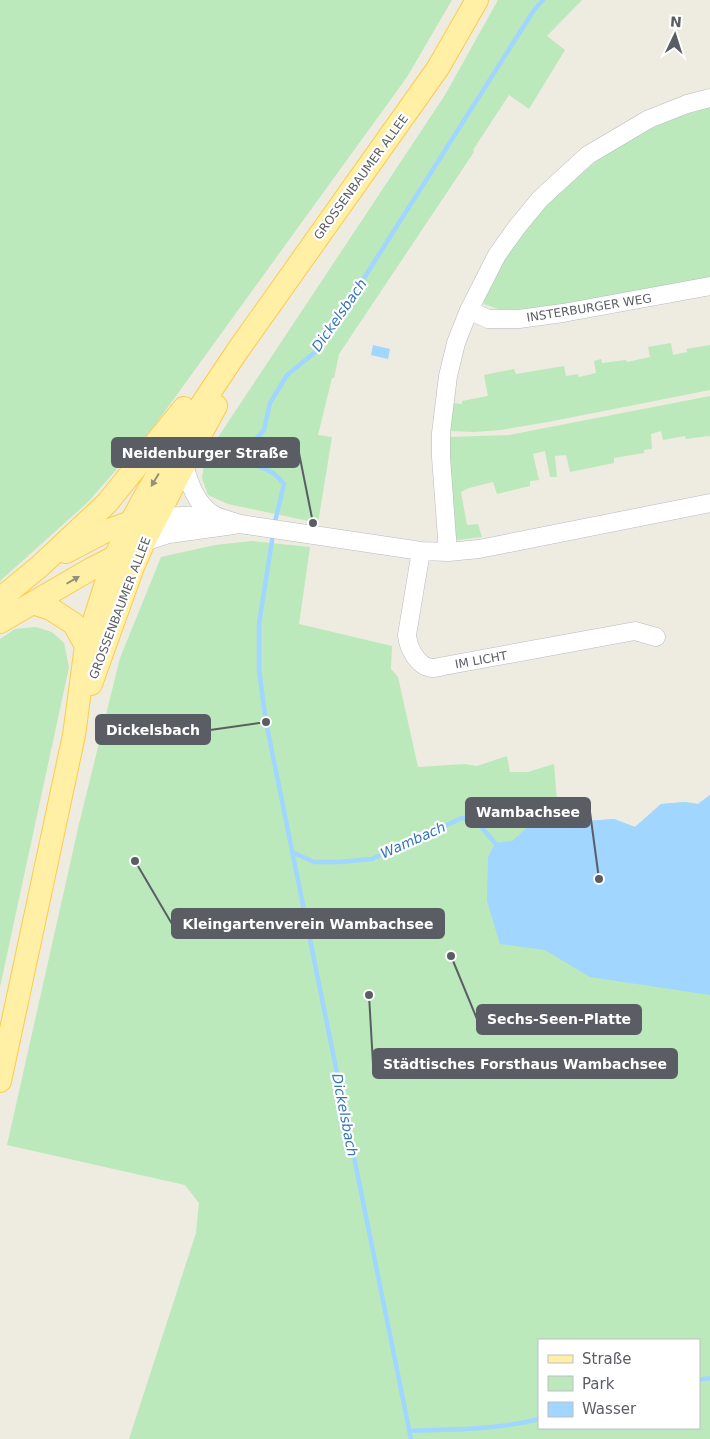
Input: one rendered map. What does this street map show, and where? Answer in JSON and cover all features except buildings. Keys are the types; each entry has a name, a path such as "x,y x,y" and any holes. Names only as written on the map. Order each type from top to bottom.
{"main road":[{"name":"GROSSENBAUMER ALLEE","path":"0,1081 74,734 86,646 115,557 148,491 186,428 238,350 438,68 477,0"},
{"name":"GROSSENBAUMER ALLEE","path":"74,734 126,585 144,542 214,411 238,350"},
{"path":"0,599 40,566 110,499 211,375 238,350"},
{"path":"40,566 106,531 131,522"},
{"path":"0,622 144,542"},
{"path":"33,603 51,609 74,624 86,646"}],"street":[{"path":"448,552 441,433 448,376 456,343 469,310 497,255 540,199 588,155 649,119 687,104 710,98"},
{"name":"INSTERBURGER WEG","path":"469,310 488,318 519,319 563,313 710,286"},
{"path":"184,465 190,485 204,506 213,514"},
{"path":"131,522 156,517 213,514 249,526 420,551 448,552 479,549 710,503"},
{"path":"144,542 169,534 249,526"},
{"name":"IM LICHT","path":"420,551 406,635 412,653 425,666 431,668 444,666 635,631 656,637"}],"green space":[{"path":"0,0 452,0 407,77 152,429 87,503 0,581"},
{"path":"498,0 582,0 547,36 565,50 529,109 509,95 473,150 474,152 339,354 318,435 332,437 318,523 228,504 208,495 202,478 205,457 445,95"},
{"path":"710,107 710,278 606,298 525,310 498,309 484,304 483,297 486,290 515,243 552,199 573,180 620,146 645,132 670,120"},
{"path":"671,343 673,355 687,352 686,349 710,345 710,390 501,430 449,431 452,403 462,404 462,401 488,396 484,375 514,369 516,374 564,366 566,376 578,374 579,377 596,373 594,361 601,359 602,363 626,360 627,362 650,357 648,347"},
{"path":"710,396 710,437 686,439 685,436 663,440 661,431 651,434 652,449 644,450 644,453 614,458 614,463 570,472 566,455 555,456 557,477 550,477 545,451 533,454 539,480 530,481 530,486 497,494 493,482 461,492 467,525 478,524 482,537 458,540 454,535 447,462 449,437 509,435"},
{"path":"252,541 310,547 299,624 392,646 391,669 398,677 418,767 465,764 477,766 507,756 510,772 528,772 554,764 558,814 573,822 614,819 635,827 661,804 685,802 698,804 710,795 710,1439 129,1439 196,1233 199,1203 185,1185 7,1145 79,824 120,658 161,557 215,545"},
{"path":"36,627 52,632 64,643 69,667 0,987 0,639 15,629"}],"water":[{"path":"373,345 390,349 388,359 371,355"},
{"path":"710,795 710,995 590,977 545,950 500,944 487,901 488,857 495,843 512,841 533,822 559,814 573,822 614,819 635,827 661,804 685,802 698,804"}],"waterway":[{"name":"Dickelsbach","path":"274,526 284,484 265,469 243,462 235,457 235,450 240,445 254,441 264,430 270,403 287,375 319,349 534,10 543,0"},
{"name":"Dickelsbach","path":"273,534 259,624 259,670 266,722 411,1439"},
{"name":"Wambach","path":"292,852 314,862 372,859 462,818 475,820 495,843"},
{"path":"700,1380 710,1378"},
{"path":"409,1431 491,1427 538,1419"}],"place":[{"name":"Neidenburger Straße","path":"313,523"},
{"name":"Dickelsbach","path":"266,722"},
{"name":"Kleingartenverein Wambachsee","path":"135,861"},
{"name":"Wambachsee","path":"599,879"},
{"name":"Sechs-Seen-Platte","path":"451,956"},
{"name":"Städtisches Forsthaus Wambachsee","path":"369,995"}]}
